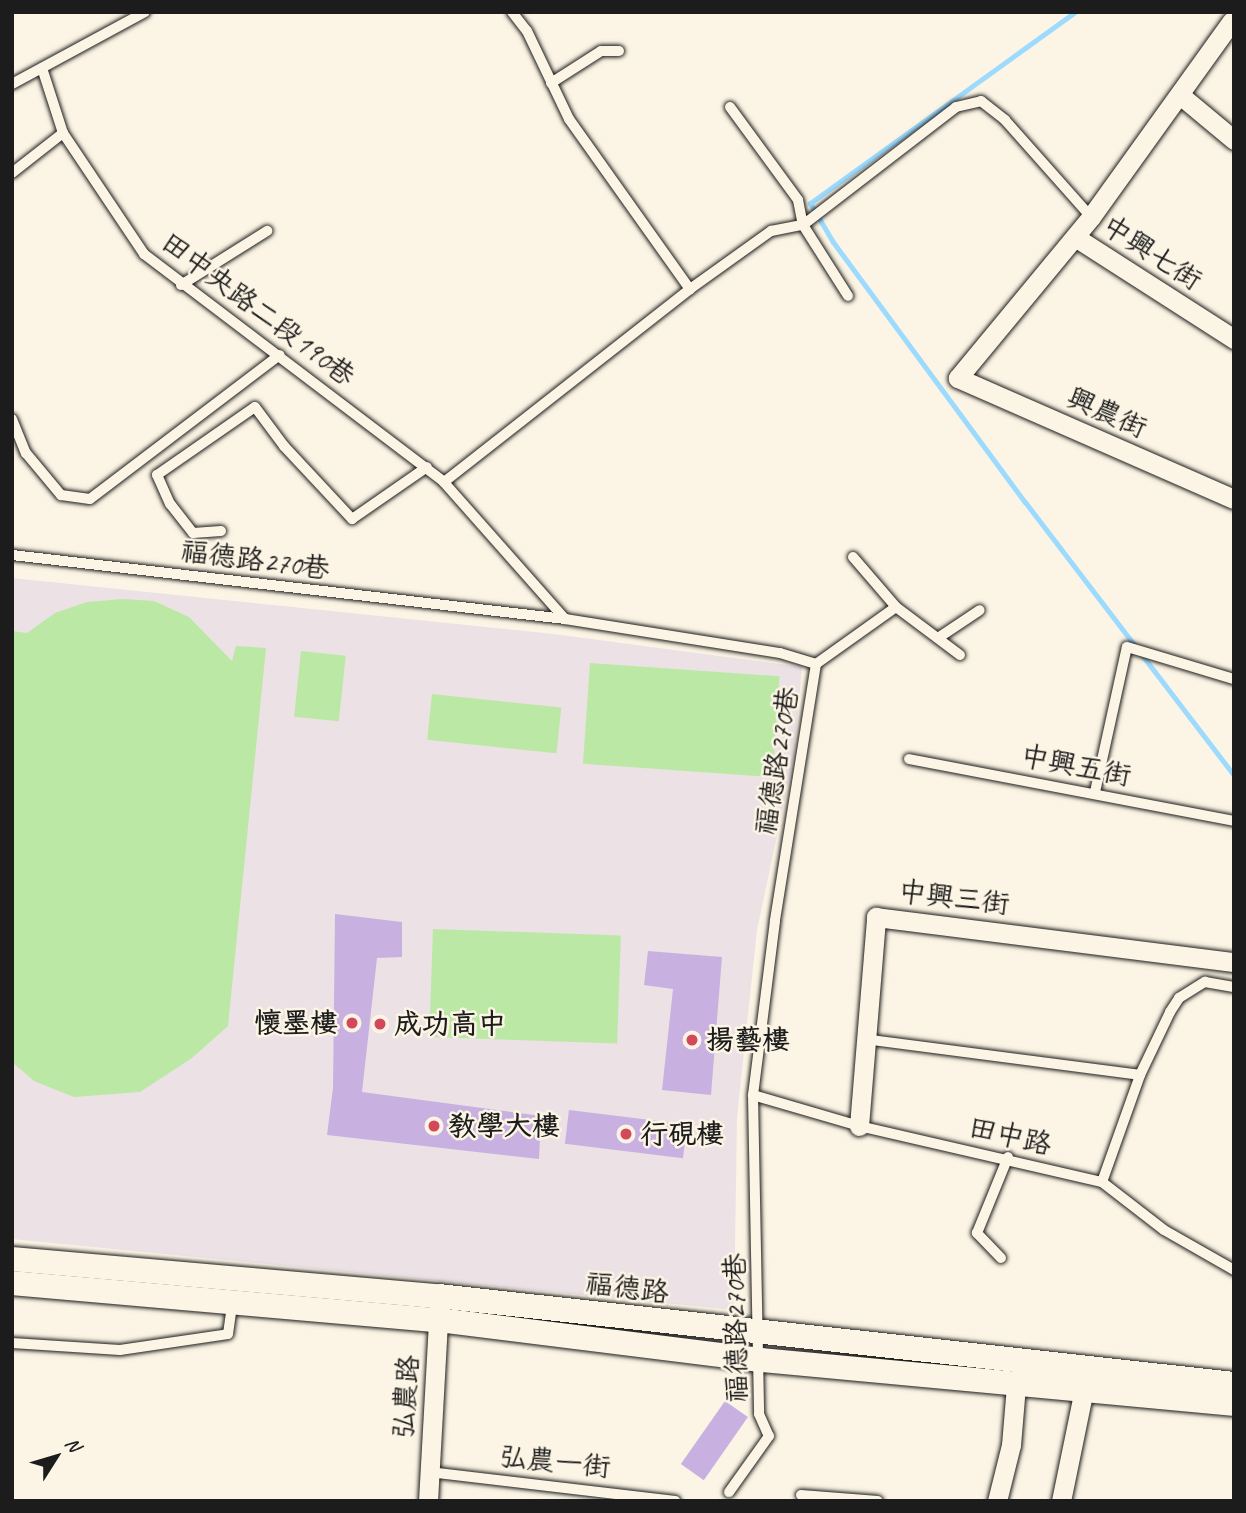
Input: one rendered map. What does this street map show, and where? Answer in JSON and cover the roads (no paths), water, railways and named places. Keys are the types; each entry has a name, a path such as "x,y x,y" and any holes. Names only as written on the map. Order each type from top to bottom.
{"street":[{"path":"1075,236 1232,23"},
{"path":"1180,94 1234,141"},
{"name":"中興七街","path":"1075,236 1234,339"},
{"name":"興農街","path":"1075,236 958,379 1234,499"},
{"name":"中興三街","path":"859,1126 863,1039 876,917 1234,962"},
{"name":"福德路","path":"12,1259 439,1308 759,1334 1234,1384"},
{"name":"福德路","path":"12,1283 232,1304 439,1308 761,1360 1016,1386 1084,1389 1234,1404"},
{"name":"弘農路","path":"428,1501 439,1308"},
{"path":"997,1501 1011,1445 1016,1386"},
{"path":"1061,1501 1084,1389"}],"lane":[{"path":"12,84 145,12"},
{"path":"512,12 527,31 569,119 690,289"},
{"path":"551,83 601,51 620,51"},
{"name":"田中央路二段190巷","path":"42,68 63,133 144,254 181,285 280,355 427,467 444,482 565,620"},
{"path":"444,482 690,289 771,232 803,225 956,107 981,101 1005,120 1091,217"},
{"path":"730,107 798,200 803,225 848,296"},
{"path":"12,173 63,133"},
{"path":"181,285 267,230"},
{"path":"12,419 26,453 61,495 90,499 280,355"},
{"path":"221,531 193,533 170,504 157,475 255,407 284,446 352,519 427,467"},
{"name":"福德路270巷","path":"12,555 565,620 780,653 816,664 775,921 754,1095 761,1360 759,1414 769,1436 729,1492"},
{"path":"853,557 896,607 960,655"},
{"path":"816,664 896,607"},
{"path":"938,638 980,610"},
{"path":"1095,792 1127,647 1234,679"},
{"name":"中興五街","path":"909,759 1095,792 1234,821"},
{"path":"1102,1182 1140,1075 1180,998 1205,982 1234,986"},
{"path":"863,1039 1140,1075"},
{"name":"田中路","path":"754,1095 859,1126 1008,1157 1102,1182 1164,1230 1234,1270"},
{"path":"1001,1258 976,1233 1008,1157"},
{"path":"12,1343 120,1350 228,1335 232,1304"},
{"name":"弘農一街","path":"429,1472 675,1501"},
{"path":"801,1495 878,1501"}],"waterway":[{"path":"1075,12 810,203 833,242 1025,502 1234,775"}],"place":[{"name":"懷墨樓","path":"352,1023"},
{"name":"成功高中","path":"380,1024"},
{"name":"揚藝樓","path":"692,1040"},
{"name":"教學大樓","path":"434,1126"},
{"name":"行硯樓","path":"626,1134"}]}
